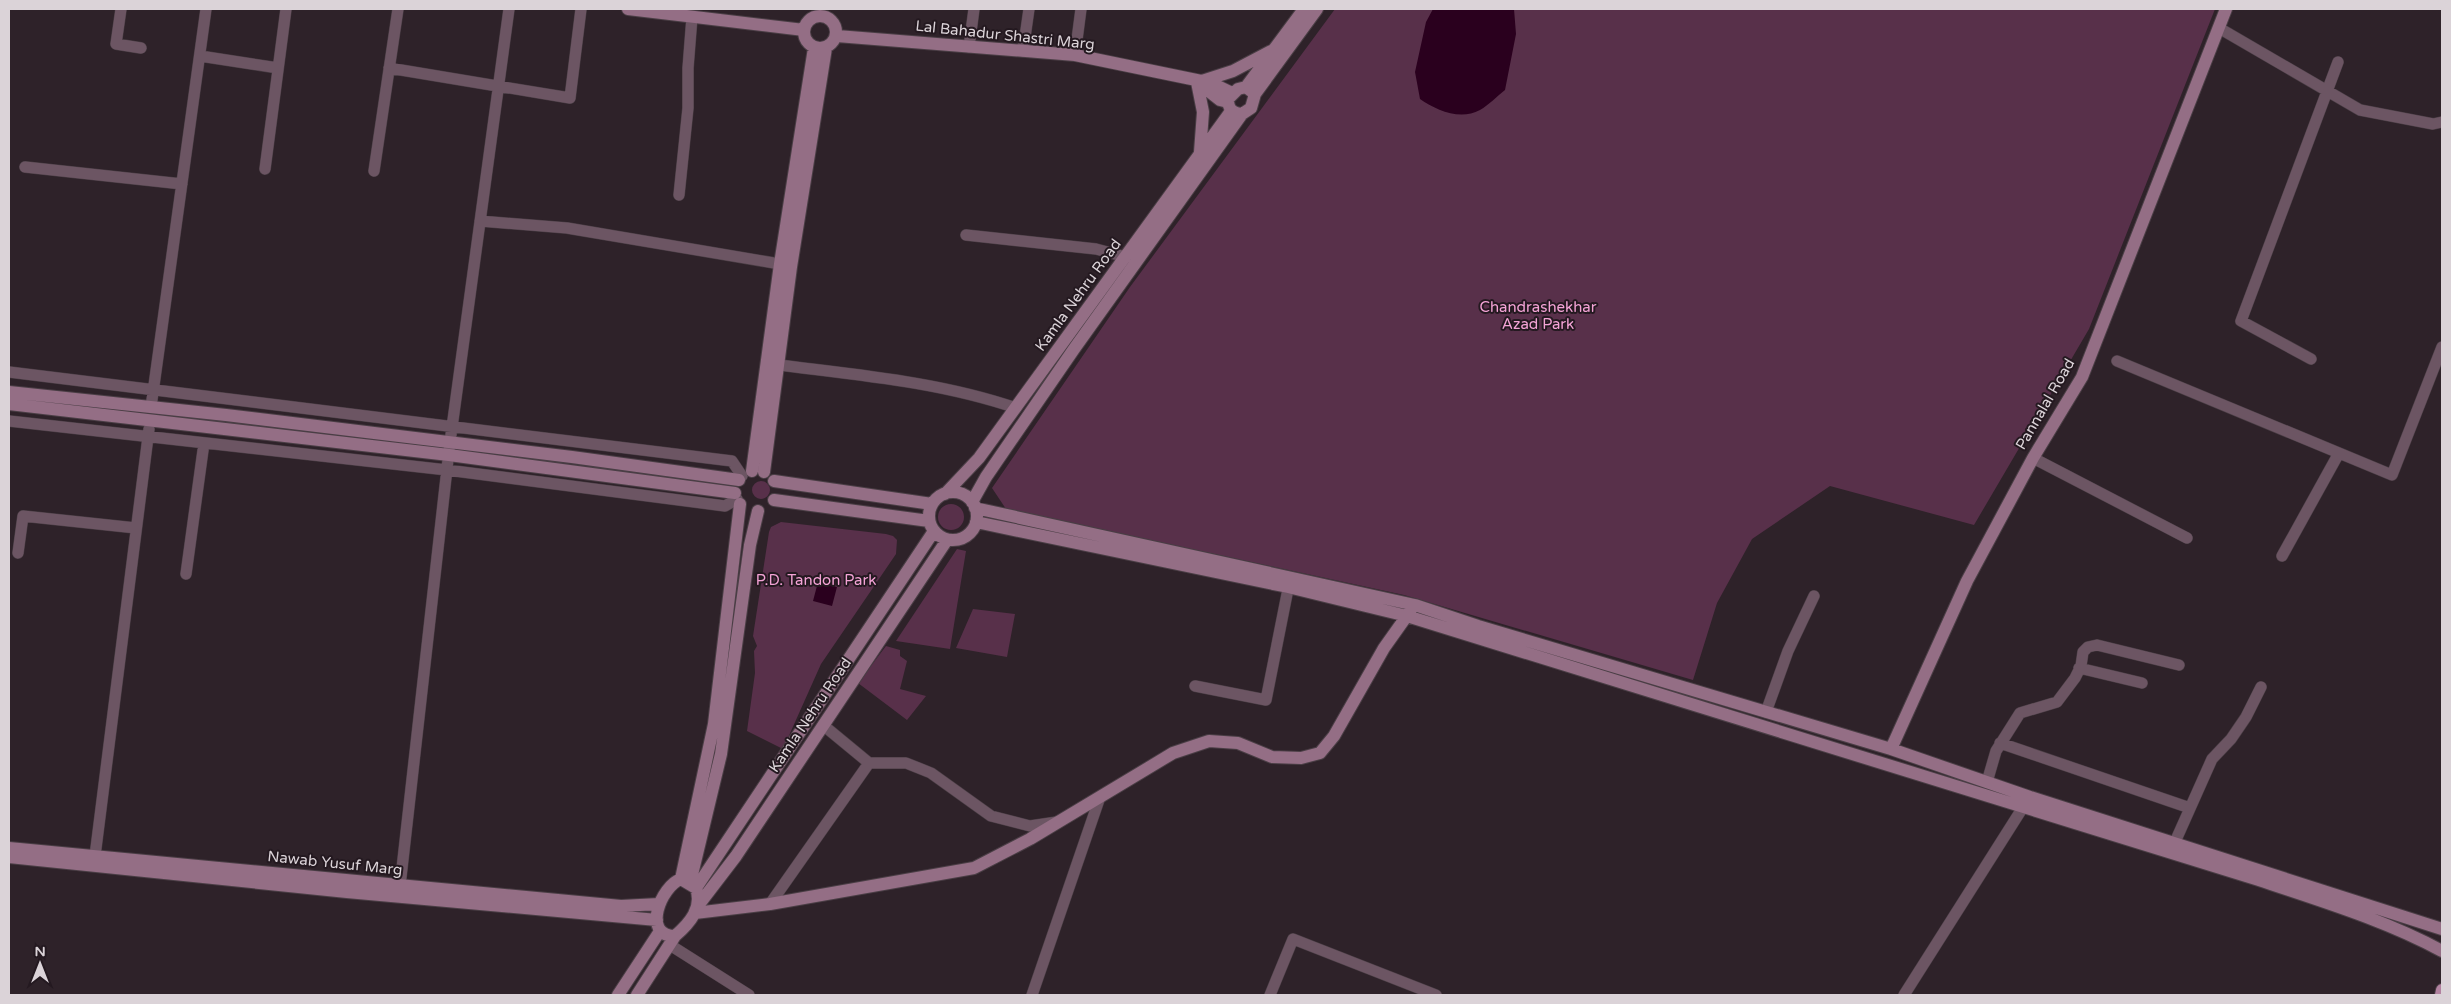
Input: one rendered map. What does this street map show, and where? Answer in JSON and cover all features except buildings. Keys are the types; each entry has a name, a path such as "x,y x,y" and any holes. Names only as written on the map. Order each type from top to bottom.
{"main road":[{"path":"628,9 804,30"},
{"path":"1198,82 1220,100 1233,105 1251,108 1251,91 1274,48 1304,9"},
{"path":"1251,91 1317,9"},
{"name":"Pannalal Road","path":"1891,749 1966,581 2033,458 2082,377 2226,9"},
{"path":"823,13 835,25 836,36 834,41 820,48 806,41 804,30 808,21 823,13"},
{"name":"Lal Bahadur Shastri Marg","path":"836,36 1075,55 1198,82"},
{"path":"754,476 780,264 820,48"},
{"path":"820,48 779,365 754,476 738,498 714,724 689,883 699,896 696,910 770,904 974,868 1060,821 1173,753 1209,741 1238,744 1272,757 1301,758 1320,753 1334,736 1384,648 1411,611"},
{"path":"1198,82 1233,71 1274,48"},
{"path":"1198,82 1203,112 1200,152"},
{"path":"1233,105 1238,88 1251,91"},
{"name":"Kamla Nehru Road","path":"945,494 979,458 1126,257 1233,105"},
{"name":"Kamla Nehru Road","path":"973,505 986,477 1079,342 1233,105"},
{"path":"9,392 754,476 932,504"},
{"path":"9,404 449,455 738,498 751,510 758,511 770,505 776,493 754,476"},
{"path":"931,526 929,511 932,504 945,494 962,494 973,505 1487,629 1891,749 1987,782 2026,802 2175,842 2442,929"},
{"path":"774,500 931,526 947,540 968,535 976,522 973,505"},
{"path":"689,883 721,754 750,545 758,511"},
{"path":"976,522 1289,582"},
{"name":"Kamla Nehru Road","path":"659,904 675,881 689,883 931,526"},
{"name":"Kamla Nehru Road","path":"673,941 736,856 947,540"},
{"path":"1411,611 2026,802 2295,892 2407,934 2442,951"},
{"name":"Nawab Yusuf Marg","path":"9,848 621,906 659,904"},
{"path":"9,857 658,925 673,941 637,995"},
{"path":"618,995 658,925 659,904"},
{"path":"2440,995 2442,990"}],"street":[{"path":"121,9 116,44 141,48"},
{"path":"151,407 206,9"},
{"path":"265,169 286,9"},
{"path":"374,171 398,9"},
{"path":"400,886 452,425 509,9"},
{"path":"390,68 570,98 581,9"},
{"path":"969,47 974,9"},
{"path":"1023,52 1028,9"},
{"path":"1075,55 1080,9"},
{"path":"678,195 688,108 688,68 692,17"},
{"path":"2219,28 2360,110 2433,124 2442,122"},
{"path":"200,56 278,68"},
{"path":"2311,359 2241,321 2338,62"},
{"path":"25,167 182,184"},
{"path":"480,221 567,228 780,264"},
{"path":"966,235 1096,249 1126,257"},
{"path":"2117,361 2392,475 2442,347"},
{"path":"779,365 890,380 982,396 1016,408"},
{"path":"9,372 452,425 732,461 754,476"},
{"path":"9,421 148,435 447,470 725,506 738,498"},
{"path":"95,856 150,421"},
{"path":"186,574 204,443"},
{"path":"2282,556 2339,453"},
{"path":"2033,458 2187,538"},
{"path":"18,553 23,516 136,528"},
{"path":"1195,686 1266,700 1289,582"},
{"path":"1766,712 1788,651 1814,596"},
{"path":"1987,782 1996,751 2020,712 2057,702 2080,668 2083,652 2088,647 2097,644 2179,664"},
{"path":"2080,668 2142,683"},
{"path":"2175,842 2212,759 2231,739 2246,717 2261,687"},
{"path":"823,725 869,763 906,763 931,773 991,816 1030,826 1060,821"},
{"path":"2000,743 2190,808"},
{"path":"770,904 869,763"},
{"path":"1032,995 1100,797"},
{"path":"1904,995 2026,802"},
{"path":"1270,995 1293,939 1436,995"},
{"path":"673,941 749,995"}],"green space":[{"name":"Chandrashekhar Azad Park","path":"1335,9 2215,9 2089,329 1974,525 1830,486 1752,539 1717,603 1693,680 1404,595 1006,509 992,488 1130,287"},
{"path":"761,481 767,484 770,490 767,496 761,499 755,496 752,490 755,484"},
{"path":"951,504 960,508 964,517 960,526 951,530 942,526 938,517 942,508"},
{"name":"P.D. Tandon Park","path":"781,522 886,534 893,536 897,540 896,554 821,664 783,749 747,731 755,673 754,651 757,646 753,636 769,532 771,527"},
{"path":"957,549 966,551 950,649 896,641"},
{"path":"973,609 1015,614 1007,657 956,648"},
{"path":"886,646 900,650 900,656 907,661 900,689 926,696 907,720 858,683"}],"shaded area":[{"path":"1433,9 1514,9 1516,34 1505,90 1480,110 1464,114 1448,113 1420,99 1415,72 1426,22"},
{"path":"818,582 837,587 832,606 813,601"}]}
